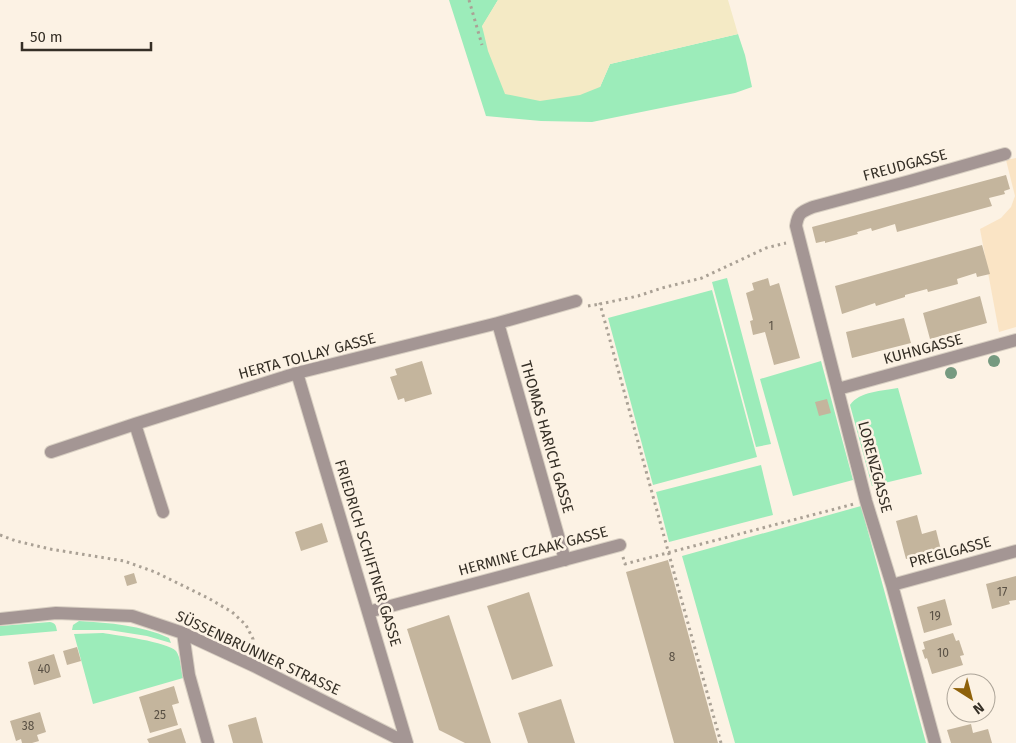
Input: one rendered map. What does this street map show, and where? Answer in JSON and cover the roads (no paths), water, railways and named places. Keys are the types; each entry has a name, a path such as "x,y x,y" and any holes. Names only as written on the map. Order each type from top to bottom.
{"street":[{"name":"FREUDGASSE","path":"813,207 1005,154"},
{"name":"LORENZGASSE","path":"813,207 803,210 798,217 796,226 866,501 892,585 935,743"},
{"name":"HERTA TOLLAY GASSE","path":"51,452 297,373 498,323 576,301"},
{"name":"THOMAS HARICH GASSE","path":"498,323 565,560"},
{"name":"KUHNGASSE","path":"838,389 1016,340"},
{"name":"FRIEDRICH SCHIFTNER GASSE","path":"297,373 407,743"},
{"path":"136,424 163,512"},
{"name":"HERMINE CZAAK GASSE","path":"368,612 620,545"},
{"name":"PREGLGASSE","path":"892,585 1016,551"},
{"name":"SÜSSENBRUNNER STRASSE","path":"0,619 56,613 132,616 183,633 254,666 407,743"},
{"path":"183,633 189,675 208,743"}]}
